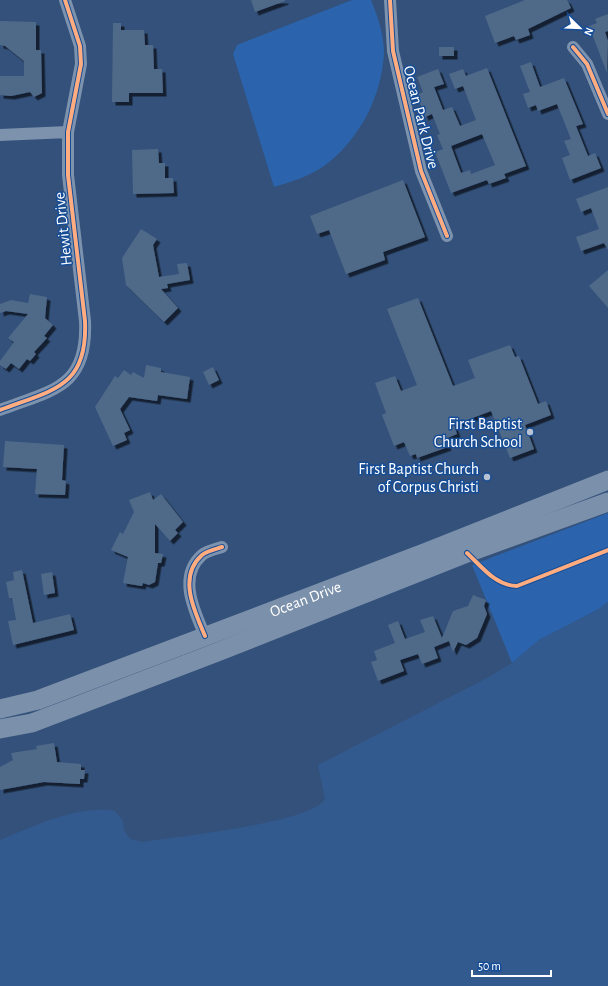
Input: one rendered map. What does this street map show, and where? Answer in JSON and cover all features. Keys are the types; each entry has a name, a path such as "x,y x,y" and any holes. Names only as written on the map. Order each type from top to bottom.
{"main road":[{"name":"Ocean Drive","path":"0,709 38,700 427,552 608,480"},
{"name":"Ocean Drive","path":"0,729 32,723 222,651 467,553 608,502"}],"street":[{"name":"Hewit Drive","path":"0,410 55,390 67,382 78,367 84,353 86,338 85,321 68,175 68,132 81,64 80,46 65,0"},
{"name":"Ocean Park Drive","path":"390,0 393,51 421,171 447,236"},
{"path":"573,47 588,64 608,114"},
{"path":"0,136 68,132"},
{"path":"205,636 190,601 189,582 194,565 203,554 222,547"}],"shaded area":[{"path":"352,0 371,0 382,33 384,53 382,69 379,85 373,101 358,131 337,156 307,176 274,187 233,54 237,45"},
{"path":"608,513 608,602 599,609 539,640 512,663 472,565"},
{"path":"608,602 608,986 0,986 0,840 72,813 87,811 115,811 123,821 124,830 130,839 142,842 241,828 270,822 315,808 325,799 318,765 487,678 512,663 539,640 599,609"}],"building":[{"path":"251,0 285,0 285,1 255,12"},
{"path":"525,0 567,0 571,8 528,29 530,35 516,40 514,36 495,43 485,16"},
{"path":"608,14 608,31 605,32 608,41 607,73 589,26 597,23 595,19"},
{"path":"0,21 36,22 36,50 41,50 42,93 34,97 30,92 11,96 0,95 0,76 24,76 24,61 5,46 0,45"},
{"path":"113,23 121,23 121,30 144,30 145,45 153,45 154,69 162,69 163,93 129,93 129,102 112,102"},
{"path":"439,47 454,47 454,56 439,56"},
{"path":"531,62 540,87 564,78 583,124 576,126 588,156 595,153 601,168 570,180 562,158 570,155 564,141 571,139 557,104 538,111 536,105 528,108 523,94 530,92 520,66"},
{"path":"487,68 526,166 504,174 506,178 489,184 487,180 451,193 435,152 443,149 437,135 440,134 432,114 425,117 417,95 423,92 417,77 438,69 444,84 434,87 443,110 452,107 460,126 476,120 463,86 455,89 449,74 463,69 466,76","holes":["482,134 495,165 471,174 470,170 461,173 451,146"]},
{"path":"158,149 159,163 165,163 165,178 173,178 174,193 133,194 132,150"},
{"path":"403,180 425,237 383,252 385,260 346,274 329,230 317,234 310,216"},
{"path":"608,187 608,250 604,243 581,251 576,237 599,229 591,208 581,212 576,199"},
{"path":"141,229 157,239 153,245 159,277 179,274 177,264 187,263 190,280 167,284 168,288 161,289 178,308 164,322 126,285 122,258"},
{"path":"608,270 608,308 589,286"},
{"path":"30,294 47,297 45,318 53,325 44,336 47,338 34,352 36,354 30,361 27,359 19,369 11,363 6,369 0,365 0,361 14,342 8,338 28,314 6,311 0,313 0,304 11,300 28,303"},
{"path":"418,298 453,386 475,378 468,360 510,345 515,357 519,356 538,404 546,401 551,415 525,425 534,449 510,458 491,411 454,425 457,434 445,439 448,447 417,458 416,454 410,456 404,442 394,446 382,415 386,413 375,383 395,376 401,391 417,385 387,309"},
{"path":"146,365 161,368 161,372 190,377 187,399 158,395 157,401 129,397 120,409 130,430 124,433 127,440 113,446 95,407 115,376 118,378 124,370 131,375 133,372 144,378"},
{"path":"213,367 219,380 209,385 203,372"},
{"path":"5,441 64,445 62,480 66,481 65,495 35,494 37,469 3,467"},
{"path":"150,492 153,500 161,494 183,522 175,530 178,533 170,541 155,524 155,553 163,554 161,563 158,563 155,582 149,585 143,583 142,586 123,583 128,557 111,550 120,532 123,534 134,512 129,500"},
{"path":"22,570 33,623 70,614 74,630 13,645 8,621 16,620 12,598 9,598 6,582 14,580 13,572"},
{"path":"52,572 55,593 44,595 41,574"},
{"path":"473,595 486,600 484,606 487,614 477,638 466,645 458,642 453,652 449,641 434,647 438,658 422,664 418,654 400,660 404,671 378,681 371,662 377,660 374,651 395,643 388,625 398,621 405,639 425,632 420,620 433,616 442,638 453,611 468,606"},
{"path":"54,743 57,762 81,764 81,770 85,770 84,779 80,779 80,784 44,782 0,790 0,767 13,760 11,753 37,749 36,746"}],"cycle path":[{"path":"0,410 51,391 63,383 73,373 80,360 84,343 85,321 68,175 68,132 81,64 80,46 65,0"},
{"path":"390,0 393,51 421,171 447,236"},
{"path":"573,47 587,64 608,114"},
{"path":"205,636 193,606 189,584 195,564 202,555 222,547"},
{"path":"467,553 484,570 502,583 517,586 608,550"}],"place":[{"name":"First Baptist Church School","path":"530,432"},
{"name":"First Baptist Church of Corpus Christi","path":"487,477"}]}
